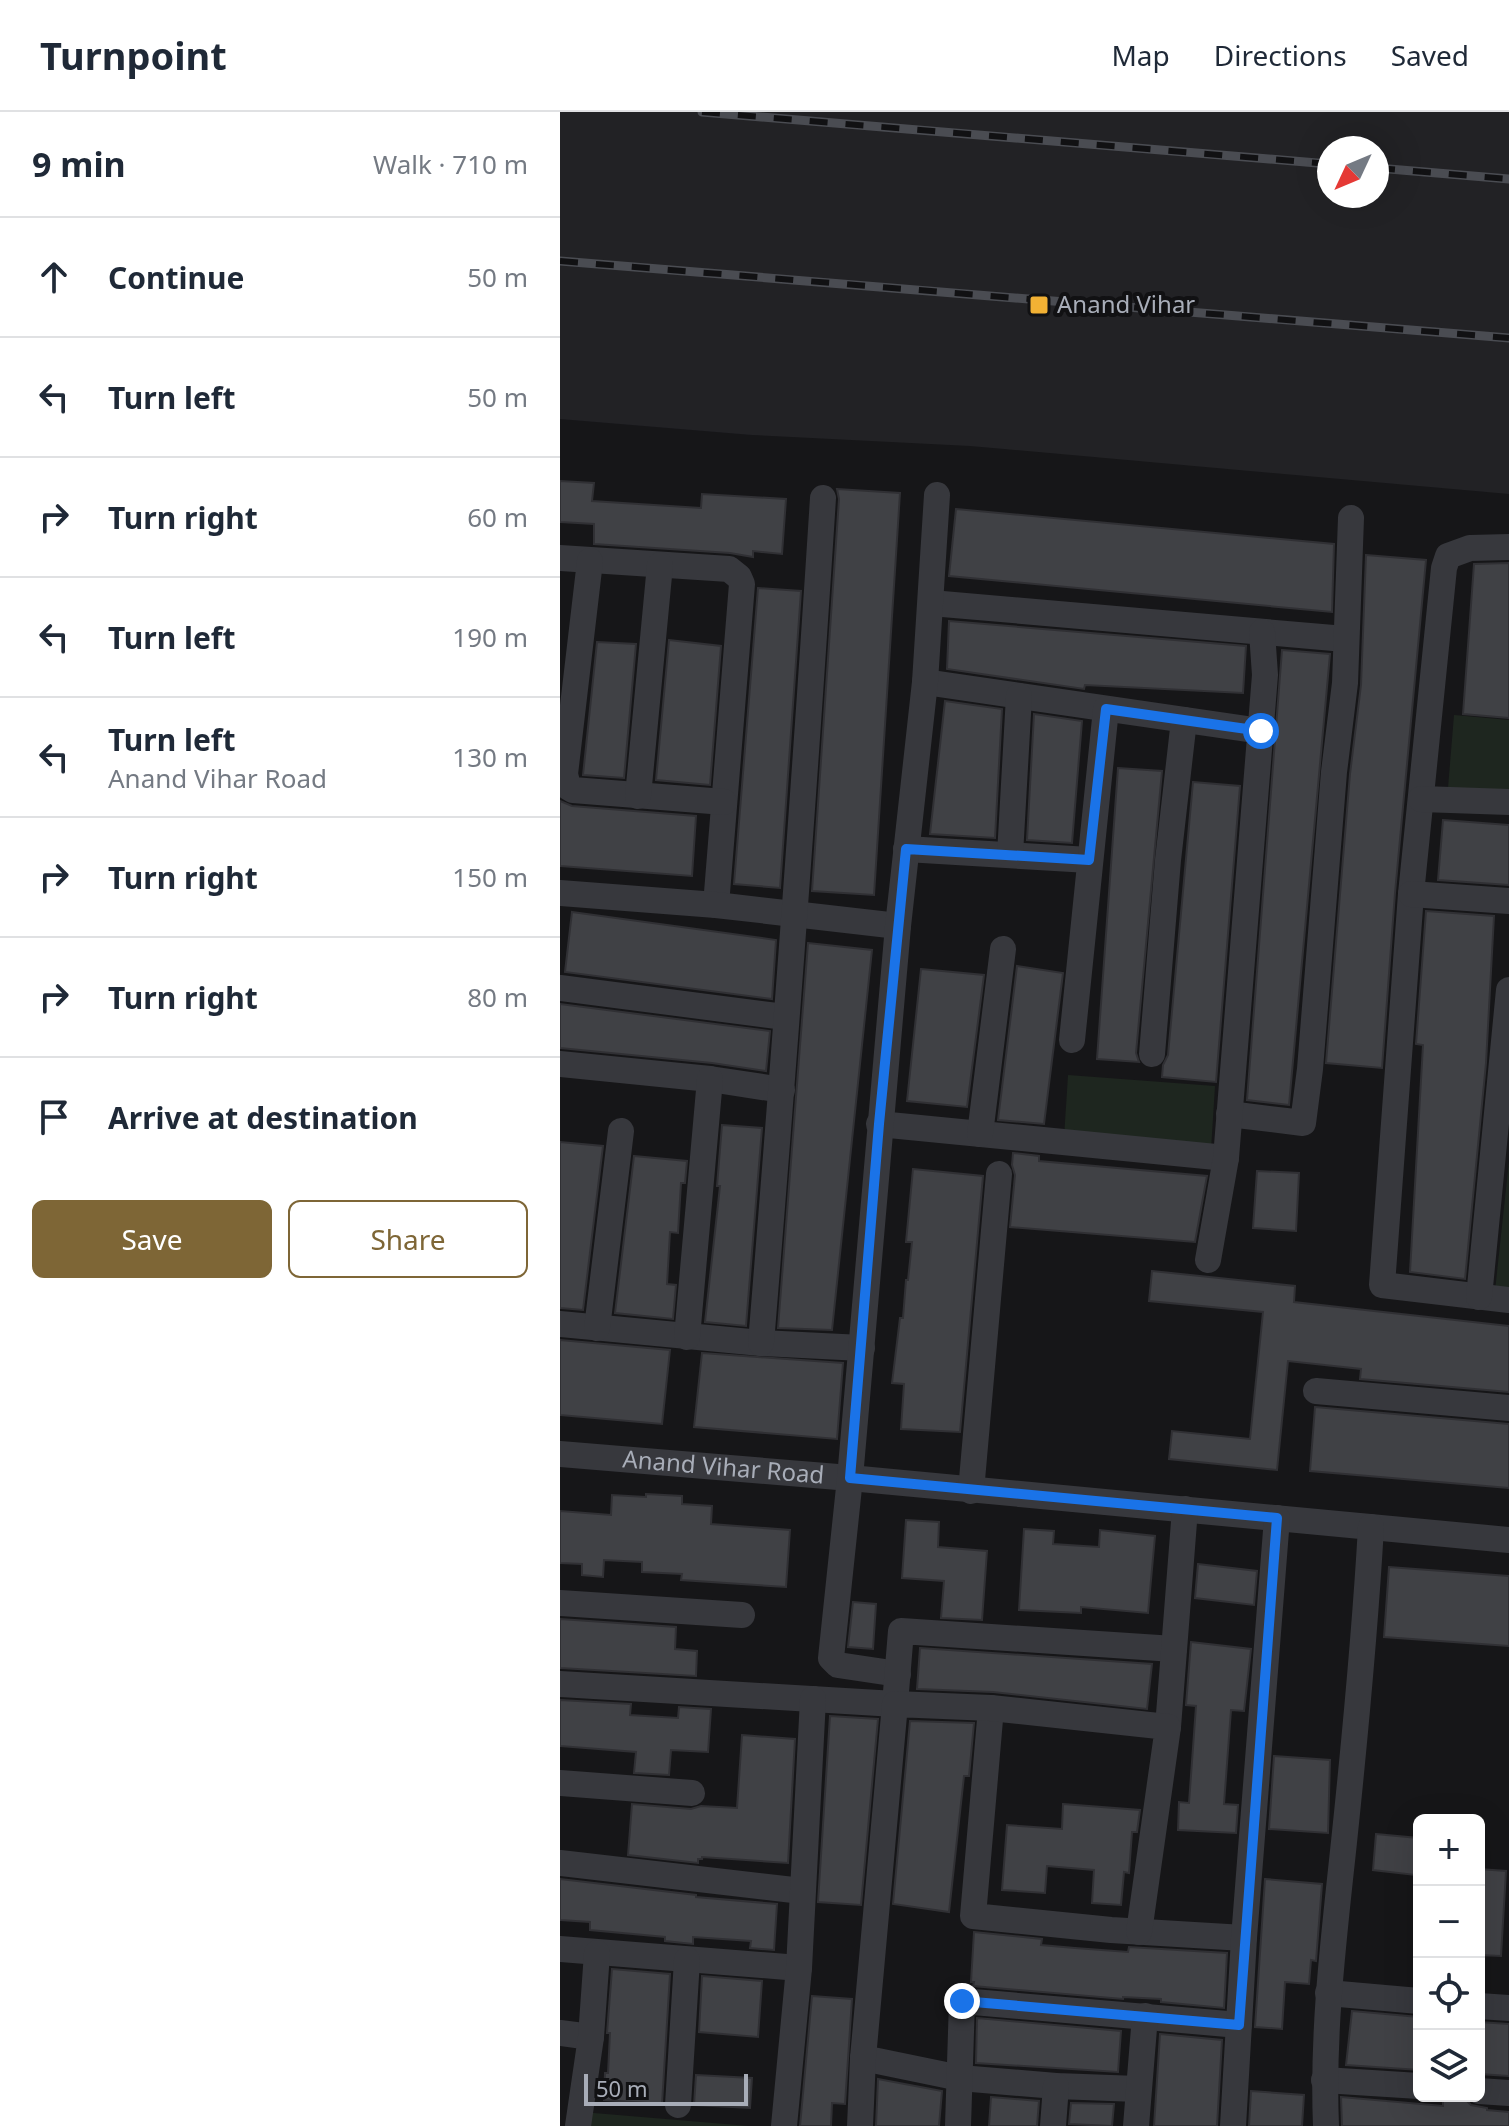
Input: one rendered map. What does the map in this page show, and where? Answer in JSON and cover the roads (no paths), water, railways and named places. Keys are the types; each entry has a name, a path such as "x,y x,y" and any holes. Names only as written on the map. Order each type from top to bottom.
{"street":[{"path":"898,1674 838,1665 831,1658 862,1348 898,926 925,682 937,495"},
{"path":"761,1343 785,1017 796,915 823,498"},
{"path":"1229,1114 1303,1123 1334,772 1345,683 1351,518"},
{"path":"1509,547 1470,548 1448,556 1444,568 1411,894 1382,1285 1509,1300"},
{"path":"560,558 729,569 739,577 742,584 716,905"},
{"path":"590,561 565,781 568,787 573,790 724,802"},
{"path":"638,796 660,565"},
{"path":"931,603 1345,639"},
{"path":"1208,1260 1226,1158 1265,675 1262,632"},
{"path":"925,682 1261,731"},
{"path":"1010,855 1019,696"},
{"path":"1072,1040 1106,709"},
{"path":"1152,1054 1168,860 1184,720"},
{"path":"1421,799 1509,802"},
{"path":"906,849 1089,860"},
{"path":"560,893 716,905 898,926"},
{"path":"1411,894 1509,901"},
{"path":"980,1134 1003,949"},
{"path":"560,988 785,1017"},
{"path":"1479,1297 1504,1086 1509,990"},
{"path":"560,1064 710,1079 782,1090"},
{"path":"687,1337 710,1079"},
{"path":"879,1124 1226,1158"},
{"path":"597,1328 621,1131"},
{"path":"971,1491 999,1174"},
{"path":"560,1324 761,1343 862,1348"},
{"path":"1316,1391 1509,1408"},
{"name":"Anand Vihar Road","path":"560,1454 1509,1540"},
{"path":"1139,1932 1168,1727 1185,1509"},
{"path":"1233,2126 1244,1938 1277,1518"},
{"path":"1326,2126 1324,2080 1328,1993 1364,1655 1371,1527"},
{"path":"560,1603 742,1615"},
{"path":"860,2126 863,2058 901,1631 1174,1649"},
{"path":"560,1684 991,1708 1168,1727"},
{"path":"784,2126 799,1968 813,1699"},
{"path":"991,1708 973,1916 1139,1932 1244,1938"},
{"path":"560,1783 692,1793"},
{"path":"560,1863 802,1891"},
{"path":"560,1949 799,1968"},
{"path":"578,2126 591,2037 597,1953"},
{"path":"678,2105 687,1960"},
{"path":"1328,1993 1413,2000"},
{"path":"958,2126 962,2001 1239,2025"},
{"path":"1485,2006 1509,2008"},
{"path":"1136,2126 1145,2016"},
{"path":"560,2033 591,2037"},
{"path":"863,2058 960,2078 1138,2089"},
{"path":"1324,2080 1413,2086"},
{"path":"1053,2126 1056,2086"},
{"path":"1485,2091 1509,2093"}],"railway":[{"path":"702,112 1317,163"},
{"path":"1389,169 1509,179"},
{"path":"560,261 1509,338"}],"place":[{"name":"Anand Vihar","path":"1039,305"}]}
